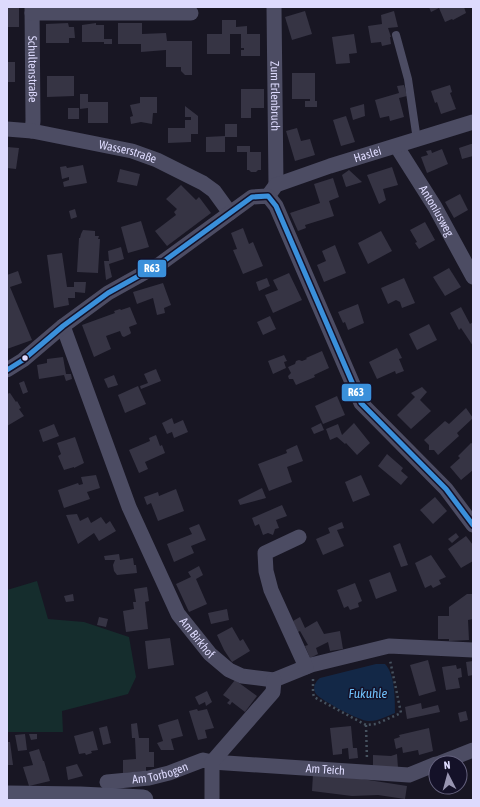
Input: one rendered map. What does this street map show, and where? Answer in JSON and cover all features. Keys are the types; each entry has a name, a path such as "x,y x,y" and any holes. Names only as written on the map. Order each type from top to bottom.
{"street":[{"name":"Zum Erlenbruch","path":"272,190 274,7"},
{"path":"32,10 191,13"},
{"name":"Schultenstraße","path":"32,10 34,121 32,131"},
{"name":"Haslei","path":"272,190 330,166 397,147 473,122"},
{"name":"Wasserstraße","path":"7,129 32,131 132,151 157,160 214,191 230,212"},
{"name":"Antoniusweg","path":"397,147 435,207 473,277"},
{"path":"7,370 24,360 63,326 108,293 160,264 252,197 272,190 276,206 361,403 446,489 473,525"},
{"name":"Am Birkhof","path":"63,326 129,507 178,614 210,654 229,670 242,676 274,680 310,666 386,647 473,650"},
{"path":"300,536 265,553 266,571 271,590 310,666"},
{"path":"212,800 212,762 273,692 274,680"},
{"path":"460,755 473,750"},
{"name":"Am Torbogen","path":"107,782 149,778 169,773 203,760 212,762"},
{"name":"Am Teich","path":"212,762 409,775 428,767"},
{"path":"7,796 142,800"}],"lane":[{"path":"396,35 408,79 417,140"}],"path":[{"path":"310,666 314,697 366,725 376,724 401,713 392,666 386,647"},
{"path":"366,725 368,772"}],"green space":[{"path":"37,581 48,619 84,622 129,637 136,677 128,694 62,711 63,732 7,732 7,590"}],"water":[{"name":"Fukuhle","path":"376,664 385,664 391,674 394,687 395,713 375,721 364,720 333,706 316,694 314,690 317,681 320,678"}],"building":[{"path":"7,7 19,7 19,27 7,27"},
{"path":"429,7 464,7 466,13 453,20 452,19 445,22 439,8 431,12"},
{"path":"305,11 312,34 292,40 285,17"},
{"path":"394,11 398,27 388,28 391,37 391,44 382,46 381,42 371,43 368,26 382,24 381,15"},
{"path":"222,20 236,20 236,27 247,26 247,34 260,34 260,56 241,56 241,50 244,50 244,48 241,48 241,34 230,34 230,54 207,54 207,34 222,34"},
{"path":"68,23 69,27 74,27 75,38 69,38 69,43 46,43 46,24"},
{"path":"96,23 96,25 104,25 104,39 112,39 112,44 104,44 104,42 82,42 82,25"},
{"path":"118,23 142,23 142,34 166,33 167,41 192,41 192,75 185,75 181,71 181,67 166,67 166,50 141,52 141,44 118,44"},
{"path":"354,34 357,53 349,54 350,63 336,64 332,37"},
{"path":"7,62 15,62 15,82 7,82"},
{"path":"292,73 315,73 315,101 317,101 317,107 305,107 305,101 310,101 310,99 292,99"},
{"path":"47,76 74,76 74,96 47,97"},
{"path":"404,85 407,96 399,98 404,117 390,121 389,116 380,118 375,100 399,93 397,86"},
{"path":"450,85 452,92 450,93 456,109 441,114 431,91"},
{"path":"241,89 264,89 264,108 251,108 251,118 241,118"},
{"path":"80,94 88,94 88,102 108,102 108,123 88,123 88,108 80,109"},
{"path":"140,97 157,97 157,113 153,113 152,124 141,122 131,124 130,117 133,116 130,105 140,103"},
{"path":"364,104 365,116 353,120 350,108"},
{"path":"185,106 198,116 198,134 191,134 191,142 168,143 168,128 185,128 185,120 191,120 191,117 185,117"},
{"path":"68,108 79,108 79,119 68,119"},
{"path":"346,116 355,142 341,146 333,120"},
{"path":"225,124 237,124 237,137 225,137 225,152 206,152 206,137 225,136"},
{"path":"297,128 301,141 310,139 315,155 295,161 286,131"},
{"path":"473,144 473,156 462,159 459,148"},
{"path":"237,146 250,146 250,152 261,152 261,170 251,172 247,170 247,152 237,152"},
{"path":"7,147 19,148 16,169 7,168"},
{"path":"442,149 448,164 427,173 421,157 428,155 426,151 431,150 432,153"},
{"path":"83,165 87,183 64,187 63,182 69,180 69,177 62,179 60,167 66,166 67,168"},
{"path":"392,167 398,185 383,189 386,200 379,204 367,175"},
{"path":"120,169 140,174 137,186 117,182"},
{"path":"349,170 362,182 346,187 342,175"},
{"path":"333,178 339,197 329,201 334,216 305,225 306,228 298,231 290,213 320,203 314,184"},
{"path":"181,185 196,200 199,197 211,213 167,246 155,231 176,215 174,212 177,209 166,199"},
{"path":"460,194 468,210 454,218 445,202"},
{"path":"75,209 77,217 71,219 69,211"},
{"path":"141,221 149,247 128,253 121,227"},
{"path":"425,222 435,240 419,249 410,230"},
{"path":"243,228 249,244 253,242 263,266 243,274 233,250 237,249 231,233"},
{"path":"83,230 95,231 95,236 99,236 98,273 77,272 79,238"},
{"path":"381,231 392,251 368,264 358,243"},
{"path":"335,245 346,273 324,282 317,265 326,261 322,251"},
{"path":"121,247 124,259 109,264 112,277 106,280 104,261 109,261 108,251"},
{"path":"62,253 67,287 74,287 74,282 86,282 85,293 75,292 75,298 68,298 69,305 54,308 47,255"},
{"path":"449,268 461,287 445,296 433,277"},
{"path":"18,271 22,283 10,287 32,340 7,349 7,275"},
{"path":"289,273 302,300 273,313 265,295 278,290 273,280"},
{"path":"267,278 270,286 259,291 256,282"},
{"path":"404,278 415,303 402,308 400,302 396,300 388,304 381,288"},
{"path":"163,283 171,305 164,308 165,313 157,315 153,298 137,304 133,292"},
{"path":"358,304 364,323 348,330 345,322 343,323 338,312"},
{"path":"130,307 137,324 129,327 131,333 124,337 120,331 106,336 111,349 94,357 82,325 115,313 114,311"},
{"path":"461,307 470,324 473,322 473,346 461,328 459,330 450,313"},
{"path":"270,316 276,329 263,335 257,322"},
{"path":"429,324 437,340 417,350 409,334"},
{"path":"397,348 402,358 399,359 404,371 396,374 395,371 377,379 369,362"},
{"path":"322,351 329,368 314,375 315,377 296,385 293,379 289,379 288,376 291,373 288,367 295,364 296,361 302,361"},
{"path":"284,355 287,361 284,362 286,368 273,374 268,361"},
{"path":"63,357 66,374 71,374 72,379 66,381 64,375 39,379 37,365 47,363 47,359"},
{"path":"156,369 161,381 141,389 140,386 148,383 144,374"},
{"path":"114,375 118,385 108,388 104,379"},
{"path":"24,381 28,392 23,394 19,383"},
{"path":"138,386 146,404 125,413 118,395"},
{"path":"422,387 427,392 420,400 431,411 411,429 397,415 415,397 411,393"},
{"path":"10,393 16,402 17,401 21,408 19,409 24,416 7,426 7,394"},
{"path":"337,396 345,415 323,424 315,406"},
{"path":"466,408 473,418 457,433 459,436 438,455 434,450 429,450 429,445 424,440 445,421 449,424"},
{"path":"172,418 174,424 183,420 188,432 174,438 172,432 167,434 162,423"},
{"path":"321,423 324,430 314,434 311,428"},
{"path":"354,423 370,443 357,455 346,443 345,444 337,437 330,440 326,429 338,424 342,435"},
{"path":"54,424 59,436 43,442 39,430"},
{"path":"156,435 160,446 162,445 165,453 145,462 148,469 139,473 129,450 150,441 149,438"},
{"path":"75,437 84,463 74,468 64,470 58,456 61,454 57,443"},
{"path":"471,443 473,444 473,470 461,480 450,467 460,458 458,456"},
{"path":"297,445 303,461 287,467 292,482 269,491 258,464 287,453 286,450"},
{"path":"387,454 403,468 401,471 408,477 401,485 378,466"},
{"path":"96,475 100,488 87,492 90,499 64,508 58,490 78,483 79,485 83,484 81,477"},
{"path":"361,475 370,495 353,502 345,482"},
{"path":"262,488 266,498 240,505 238,500"},
{"path":"176,489 184,511 158,521 151,503 147,505 144,497 158,492 159,496"},
{"path":"435,497 447,511 433,524 420,510"},
{"path":"282,505 287,516 276,520 279,528 275,529 273,535 268,533 263,535 259,524 255,526 252,518"},
{"path":"77,514 80,521 88,517 91,523 101,517 106,524 110,521 116,531 99,541 94,533 78,544 66,515"},
{"path":"342,522 344,528 337,530 344,546 323,555 316,539 330,533 328,528"},
{"path":"199,524 206,540 191,546 194,553 174,562 167,544 192,534 189,528"},
{"path":"456,533 459,537 452,543 448,539"},
{"path":"466,536 473,545 473,561 461,568 448,549"},
{"path":"400,543 408,565 401,567 393,546"},
{"path":"119,554 120,560 133,558 137,573 117,575 114,571 113,565 115,560 105,560 104,556"},
{"path":"431,555 446,577 439,580 441,584 433,588 431,585 425,588 415,563"},
{"path":"199,566 203,575 196,579 207,604 189,612 176,584 191,577 188,572"},
{"path":"390,572 397,591 376,599 369,580"},
{"path":"355,583 362,601 358,603 359,607 350,610 348,606 344,608 337,590"},
{"path":"147,587 149,601 145,602 148,629 126,632 123,611 134,609 133,602 136,602 134,589"},
{"path":"73,594 74,601 66,602 64,596"},
{"path":"467,594 473,594 473,619 468,620 469,640 449,641 449,639 438,639 438,616 449,616 449,607"},
{"path":"227,609 229,620 211,624 208,613"},
{"path":"99,617 108,619 106,627 97,625"},
{"path":"300,617 305,628 317,621 324,634 340,631 343,649 330,651 328,642 316,648 318,654 310,658 305,646 308,645 300,631 298,632 293,621"},
{"path":"232,627 240,641 243,639 250,651 232,662 217,635"},
{"path":"170,638 174,665 148,669 145,641"},
{"path":"428,660 436,691 419,696 410,665"},
{"path":"473,661 473,675 468,676 466,662"},
{"path":"456,665 457,669 461,668 462,677 458,678 460,688 446,690 442,667"},
{"path":"235,680 257,696 245,712 232,702 230,705 227,703 230,700 223,695"},
{"path":"207,691 212,702 206,706 205,702 199,705 195,697"},
{"path":"421,703 422,709 438,705 440,712 407,719 405,707"},
{"path":"197,709 198,711 207,709 214,728 205,730 207,738 198,740 189,711"},
{"path":"466,711 468,720 460,722 458,713"},
{"path":"178,719 183,736 171,739 174,750 161,750 157,743 163,741 158,725"},
{"path":"137,723 139,738 149,738 149,752 154,752 154,767 146,767 146,771 123,773 123,760 136,759 135,738 132,738 131,724"},
{"path":"107,726 111,743 103,745 99,728"},
{"path":"351,726 353,748 357,748 358,758 349,759 348,748 342,749 342,754 333,755 330,728"},
{"path":"429,728 433,751 419,755 418,750 403,753 402,747 396,749 394,739 400,737 399,735"},
{"path":"93,731 98,750 91,751 92,753 86,755 85,753 79,754 74,736"},
{"path":"25,734 27,750 18,751 15,735"},
{"path":"29,734 37,734 37,739 31,740"},
{"path":"7,742 10,742 13,765 7,765"},
{"path":"39,749 50,781 29,786 23,767 33,765 29,752"},
{"path":"397,754 398,768 373,767 373,755 391,756"},
{"path":"77,764 83,776 68,780 66,767"},
{"path":"313,774 362,779 407,786 405,799 378,795 352,796 312,791"}],"transit line":[{"name":"R63","path":"7,370 23,360 63,326 108,293 160,264 252,197 268,196 276,206 361,403 446,489 473,525"}]}
